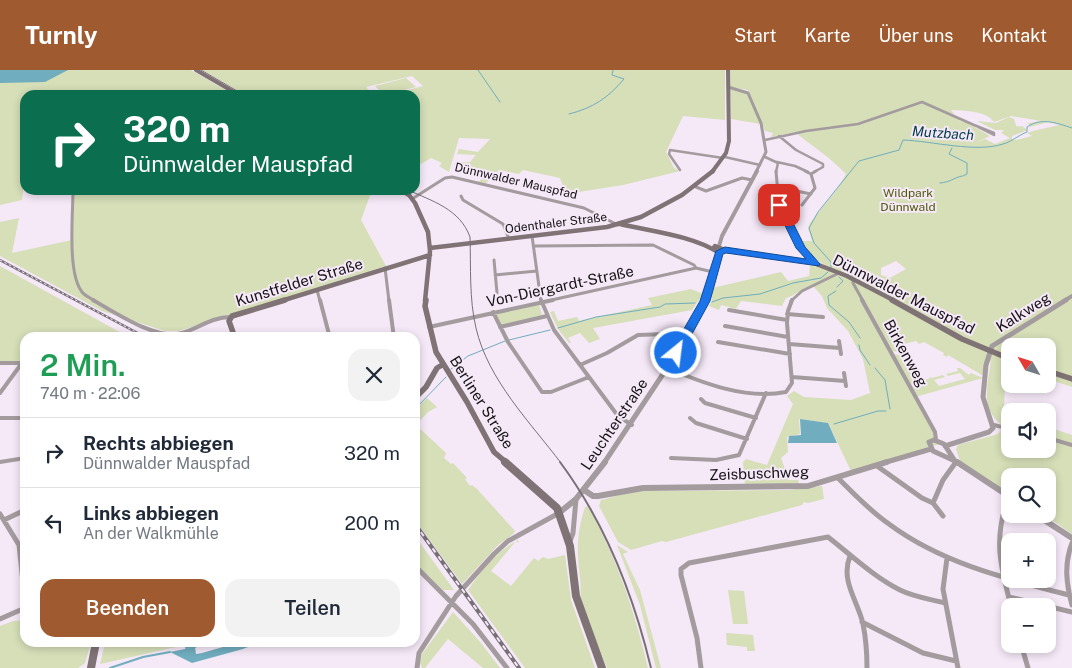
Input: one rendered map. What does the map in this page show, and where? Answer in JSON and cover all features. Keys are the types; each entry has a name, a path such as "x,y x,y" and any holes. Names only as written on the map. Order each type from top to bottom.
{"main road":[{"path":"196,70 230,90"},
{"path":"724,158 729,141 728,70"},
{"name":"Odenthaler Straße","path":"430,248 596,229 619,224 650,213 696,187 710,175 724,158"},
{"name":"Berliner Straße","path":"407,195 412,199 427,227 430,255 424,300 436,352 442,365 464,397 494,452 548,498 560,513 569,543 576,596 602,668"},
{"name":"Dünnwalder Mauspfad","path":"619,224 713,249 719,253"},
{"path":"713,249 716,246 720,246 725,250 719,253"},
{"name":"Dünnwalder Mauspfad","path":"725,250 815,264 830,269 1001,356"},
{"name":"Kunstfelder Straße","path":"230,317 430,255"},
{"path":"230,317 234,332"},
{"path":"420,393 426,387 437,368 442,365"},
{"path":"1056,374 1072,379"},
{"path":"92,667 95,647"}],"street":[{"path":"720,246 722,236 765,157 765,140 761,123 748,93 728,87"},
{"path":"765,140 779,136 858,124 922,102 974,124 994,134 990,135 974,124"},
{"path":"779,136 796,150 823,164 823,167 811,174"},
{"path":"680,170 669,154 670,150 760,165"},
{"path":"765,157 795,166 811,174 815,186 802,205"},
{"path":"777,162 779,205 801,248 815,264"},
{"name":"Dünnwalder Mauspfad","path":"420,194 449,177 584,208 619,224"},
{"path":"696,187 706,191 742,178 752,180"},
{"path":"777,187 811,194"},
{"name":"Kunstfelder Straße","path":"73,195 74,270 78,287 83,294 142,326 160,332"},
{"name":"Dünnwalder Mauspfad","path":"412,199 419,195"},
{"path":"461,196 462,200 504,224 509,239"},
{"path":"532,236 541,301 553,329 618,416 632,424"},
{"path":"534,246 584,244 656,246 694,265 696,268 713,272"},
{"name":"Leuchterstraße","path":"417,668 419,653 462,589 508,541 560,513 584,490 632,424 684,339 705,301 719,253"},
{"path":"494,260 496,293"},
{"path":"385,268 393,332"},
{"name":"Von-Diergardt-Straße","path":"429,327 696,268"},
{"path":"495,275 537,271"},
{"path":"667,368 716,385 766,394 786,392 792,387 787,320 789,302 799,292 828,281 839,273"},
{"name":"Birkenweg","path":"853,279 853,283 935,432 936,440"},
{"path":"318,290 328,332"},
{"name":"Kalkweg","path":"989,351 996,344 1072,296"},
{"path":"729,310 787,320"},
{"path":"493,312 507,340 542,392 551,392 589,377"},
{"path":"787,314 824,317"},
{"name":"Von-Diergardt-Straße","path":"500,327 547,316"},
{"name":"Kunstfelder Straße","path":"182,332 217,318 230,317"},
{"path":"725,326 788,336"},
{"path":"580,365 606,353 638,334 666,334 684,339"},
{"path":"839,341 841,354"},
{"path":"718,342 790,354"},
{"path":"789,344 840,348"},
{"path":"989,351 983,398 994,426"},
{"path":"0,363 20,363"},
{"path":"0,393 20,368"},
{"path":"792,377 846,384 844,373"},
{"path":"671,458 679,460 728,460 738,455 747,439 766,394"},
{"path":"701,399 706,403 756,418"},
{"path":"0,418 20,418"},
{"path":"690,418 696,423 747,439"},
{"path":"994,426 1001,427"},
{"path":"994,426 989,432 944,450 932,449 930,442 936,440 944,450 956,462 1001,492"},
{"path":"1056,440 1072,445"},
{"name":"Zeisbuschweg","path":"584,490 592,496 598,496 643,488 800,486 838,478 932,449"},
{"path":"0,462 20,458"},
{"path":"933,502 942,480 956,462"},
{"path":"877,466 922,498 933,502 943,516"},
{"path":"838,478 852,494 892,527 919,544 947,558 1001,577"},
{"path":"569,543 573,533 576,499"},
{"path":"4,520 20,512"},
{"path":"0,514 19,545 20,554"},
{"path":"1001,519 998,527 1001,565"},
{"path":"1049,523 1072,538"},
{"path":"701,668 697,638 681,575 681,569 684,565 823,536 832,539 850,556 899,590 945,602"},
{"path":"1072,543 1066,564 1072,605"},
{"path":"850,556 846,566 846,575 862,622 867,668"},
{"path":"947,558 943,589 958,668"},
{"path":"420,571 473,624 507,668"},
{"path":"1007,588 1009,597 1072,612"},
{"path":"1045,588 1069,594"},
{"path":"0,619 20,610"},
{"path":"862,622 923,653 956,661"},
{"path":"1024,653 1028,668"}],"green space":[{"path":"0,70 191,70 225,90 20,90 20,195 23,195 22,200 0,205"},
{"path":"202,70 725,70 725,120 683,116 666,152 674,168 680,171 623,185 566,194 560,178 523,170 519,174 499,170 486,183 479,182 486,173 454,168 455,162 470,162 476,155 457,154 459,149 478,152 490,139 459,138 449,172 439,166 442,163 431,158 420,163 420,90 408,90 423,86 412,76 366,87 369,90 236,90"},
{"name":"Wildpark Dünnwald","path":"730,70 1072,70 1072,387 1056,382 1056,338 1001,338 1001,393 1005,393 1004,403 1001,403 1001,424 995,419 988,404 987,387 991,360 982,375 948,355 947,357 943,355 944,353 924,342 919,344 916,341 904,344 906,347 904,353 893,351 894,354 905,356 909,370 924,380 931,378 930,376 932,378 943,375 945,377 934,380 939,386 965,379 960,373 948,376 946,374 958,371 957,368 960,368 969,375 971,373 983,378 915,397 940,444 851,471 828,423 799,419 800,434 787,437 788,452 781,458 789,480 798,480 799,484 745,485 743,462 746,459 767,465 793,404 787,396 794,391 804,397 851,400 870,393 863,359 848,331 827,308 822,296 812,285 786,298 782,306 741,301 736,309 721,305 719,310 709,306 712,300 712,288 781,272 788,281 809,276 810,265 827,270 830,267 813,257 800,241 812,241 808,228 810,223 838,188 846,174 828,157 795,132 771,137 773,133 765,131 748,90 730,87","holes":["951,110 986,115 994,122 1011,116 1041,121 1025,124 1029,124 1029,127 1049,122 1059,125 1027,133 1032,136 1016,140 1012,139 1012,136 1028,130 1016,126 1014,119 1009,117 996,123 977,121 995,130 1004,130 1001,133 1010,138 995,144 985,139 973,144 990,136 966,122 959,121 961,119 949,113 954,114","896,261 906,269 890,278 881,275 881,268"]},
{"path":"406,78 416,87 404,90 379,90 375,86"},
{"path":"730,88 747,92 761,124 731,119"},
{"path":"72,195 370,195 361,220 386,266 179,331 165,331 102,311 0,256 0,222 19,218 12,253 72,240"},
{"path":"0,266 120,332 20,332 20,361 0,361"},
{"path":"691,289 703,294 692,310 593,328 600,339 589,343 580,333 568,338 571,343 569,343 558,329 550,312 554,311 558,321 577,317 579,321 652,305 648,298"},
{"path":"539,304 542,315 502,325 496,314"},
{"path":"427,398 437,407 428,412 420,421 420,405"},
{"path":"420,429 446,453 444,458 451,464 453,463 467,478 465,479 470,486 472,485 477,489 515,531 498,545 462,584 420,527"},
{"path":"1001,429 1001,458 1056,458 1056,430 1072,435 1072,534 1056,523 1056,468 1001,468 1001,488 960,461 956,449 958,445 998,434"},
{"path":"822,486 824,499 808,503 804,502 802,505 631,550 618,542 599,506 601,500 635,491 789,490"},
{"path":"588,506 608,545 624,585 648,668 607,668 589,625 581,598 578,551 580,526 585,507"},
{"path":"516,541 491,571 511,586 534,558 538,561 543,557 548,559 565,555 571,600 595,668 525,668 468,590 490,562"},
{"path":"420,543 454,590 443,590 420,568"},
{"path":"617,545 628,552 623,554 640,590 661,668 656,668 640,605"},
{"path":"728,590 744,591 748,624 733,624"},
{"path":"453,612 481,643 500,668 483,668 448,639 425,668 422,668 420,663 422,654"},
{"path":"20,620 20,647 90,647 85,663 78,668 0,668 0,626"},
{"path":"726,633 753,635 755,651 747,651 747,647 727,645"},
{"path":"104,647 176,647 100,664"}],"water":[{"path":"0,70 68,70 45,82 0,83"},
{"path":"800,419 828,423 837,443 788,443 789,436 801,435"},
{"path":"195,647 196,654 223,647 248,647 192,663 170,652"}],"waterway":[{"path":"478,70 500,102"},
{"path":"569,114 593,105 618,86 624,79 612,75 613,70"},
{"name":"Mutzbach","path":"831,268 831,262 814,243 809,228 818,212 859,161 899,150 903,140 980,147 1006,143 1027,132 1027,127 1038,122 1061,124 1072,128"},
{"path":"952,148 949,154 967,163 967,174 963,176"},
{"path":"940,183 962,176"},
{"name":"Mutzbach","path":"712,302 723,298 760,294 793,283 821,278 828,272"},
{"path":"837,287 843,281 839,277"},
{"path":"836,291 828,296 829,305 849,322 860,338"},
{"name":"Mutzbach","path":"558,328 596,317 660,307 665,304 695,303"},
{"name":"Mutzbach","path":"509,340 550,330"},
{"name":"Mutzbach","path":"451,369 468,356 505,341"},
{"path":"859,345 860,350 870,365"},
{"path":"875,368 885,380 890,409"},
{"name":"Mutzbach","path":"420,404 446,377"},
{"path":"834,424 878,411 886,411"},
{"name":"Mutzbach","path":"186,648 195,647"},
{"name":"Mutzbach","path":"110,668 143,657 170,652"}],"tram line":[{"path":"201,70 235,90"},
{"path":"420,195 444,207 459,219 465,227 470,237 471,294 474,317 482,347 490,365 511,400 561,463"},
{"path":"560,462 591,510 616,560 636,613 651,668"}],"railway":[{"path":"0,260 136,332"},
{"path":"420,531 519,668"}],"route":[{"path":"676,353 705,301 719,253 725,250 815,264 801,248 779,205"}]}
